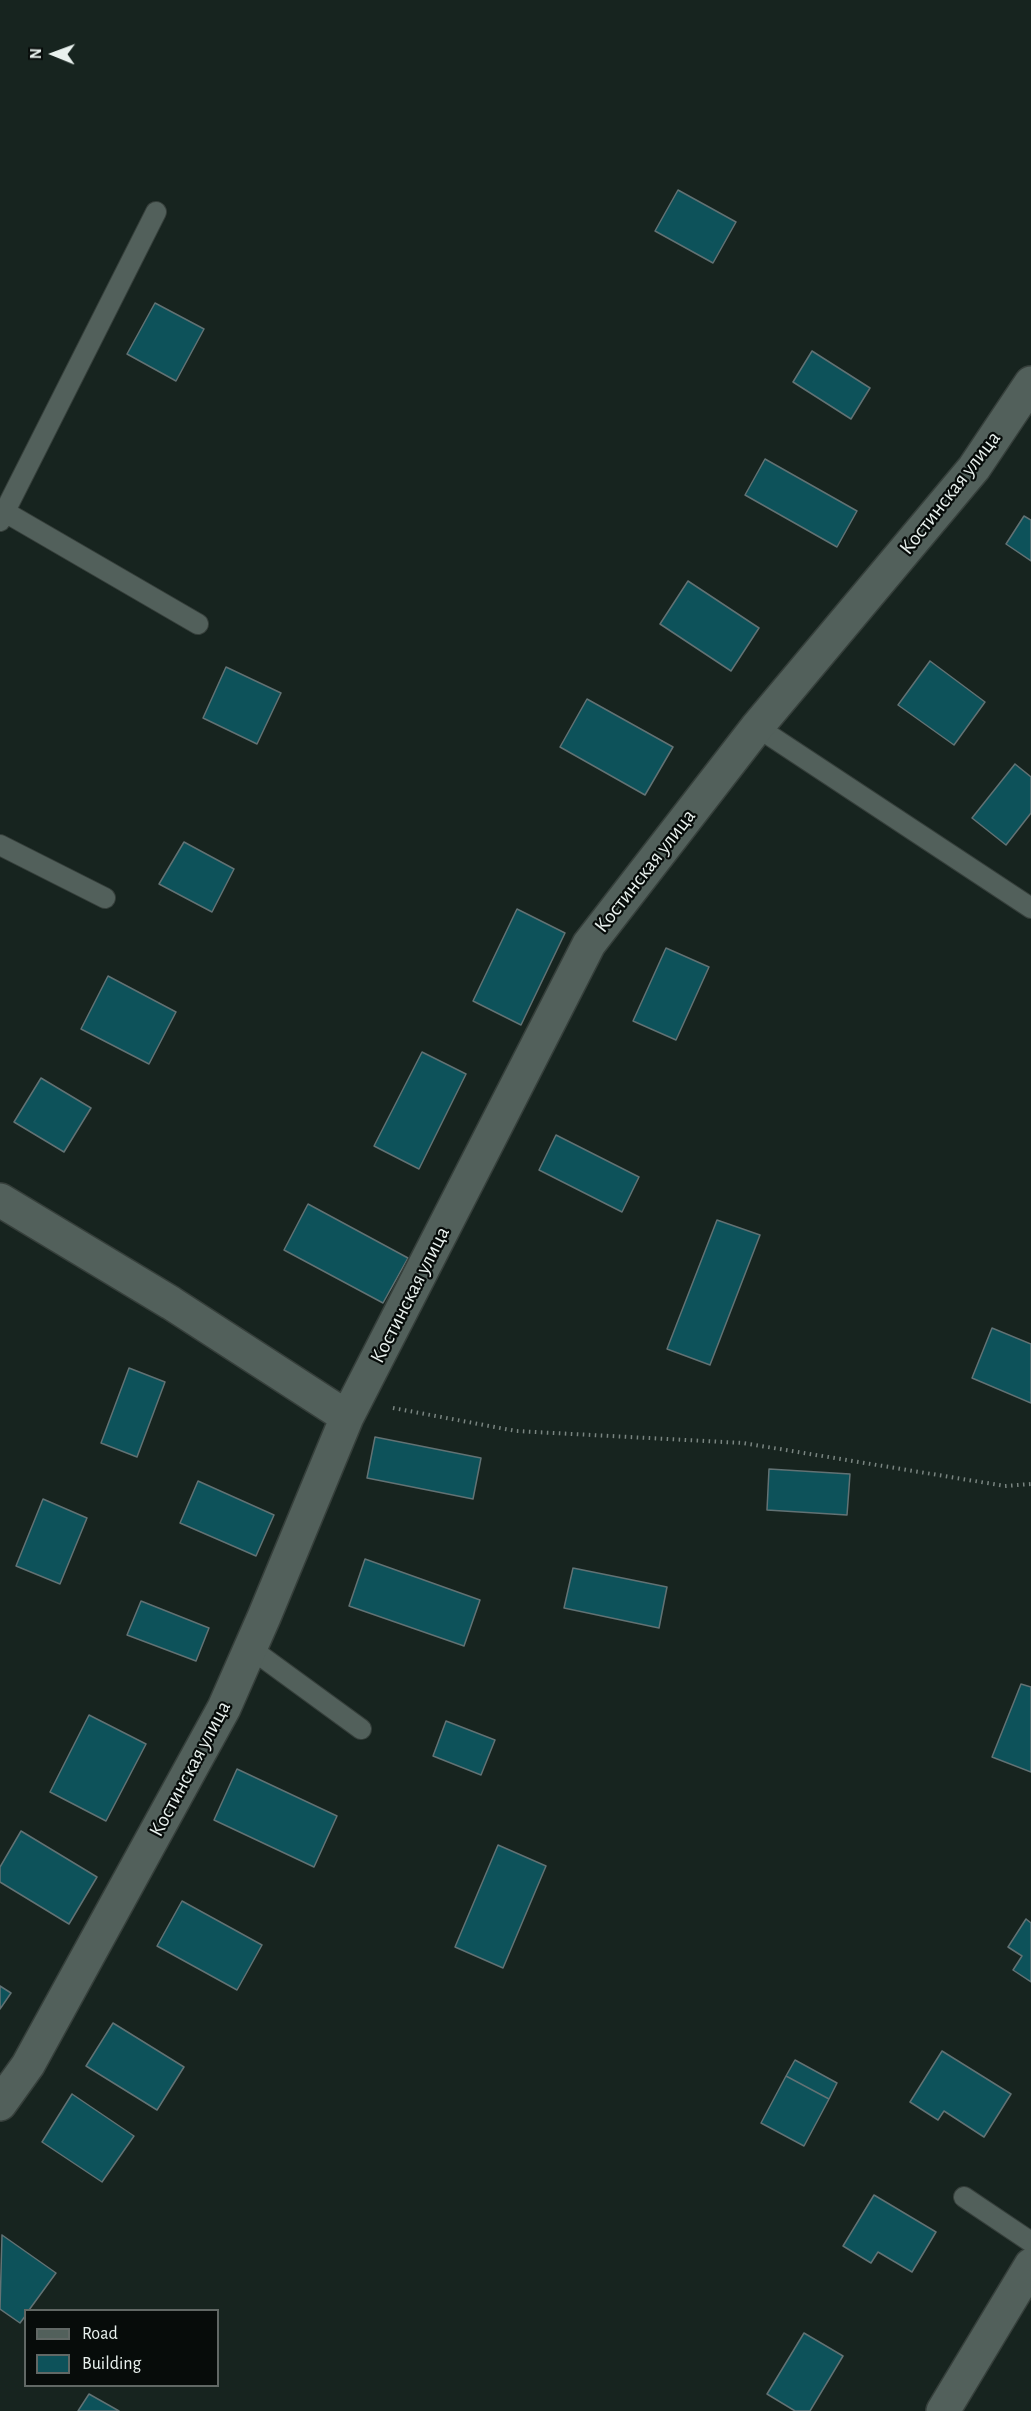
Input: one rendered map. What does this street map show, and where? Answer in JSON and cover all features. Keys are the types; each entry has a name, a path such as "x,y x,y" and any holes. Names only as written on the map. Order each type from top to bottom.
{"street":[{"name":"Костинская улица","path":"0,2104 28,2065 224,1708 352,1409 589,944 757,727 974,468 1031,383"},
{"path":"0,1200 352,1409"},
{"path":"943,2411 1031,2265"}],"lane":[{"path":"156,212 2,517 198,624"},
{"path":"757,727 1031,908"},
{"path":"0,845 105,898"},
{"path":"250,1648 361,1729"},
{"path":"964,2197 1031,2242"}],"path":[{"path":"352,1409 516,1431 743,1443 1005,1486 1031,1484"}],"building":[{"path":"678,190 736,222 713,263 655,231"},
{"path":"155,303 204,329 176,381 127,354"},
{"path":"812,351 870,388 851,419 793,382"},
{"path":"765,459 857,511 837,547 745,495"},
{"path":"1024,516 1031,520 1031,561 1006,544"},
{"path":"688,581 759,628 731,671 660,624"},
{"path":"930,661 985,702 954,745 898,705"},
{"path":"226,667 281,693 257,744 203,718"},
{"path":"587,699 673,747 645,795 560,747"},
{"path":"1015,764 1031,777 1031,813 1006,845 972,818"},
{"path":"184,842 234,869 212,912 159,884"},
{"path":"517,909 565,933 521,1025 473,1001"},
{"path":"666,948 709,967 676,1040 633,1021"},
{"path":"108,976 176,1012 149,1064 81,1029"},
{"path":"422,1052 466,1074 419,1169 374,1146"},
{"path":"41,1078 91,1108 64,1152 14,1122"},
{"path":"556,1135 639,1177 622,1212 539,1170"},
{"path":"308,1204 408,1258 383,1303 284,1250"},
{"path":"717,1220 760,1235 710,1365 667,1349"},
{"path":"992,1328 1031,1344 1031,1403 972,1378"},
{"path":"129,1368 165,1382 137,1457 101,1443"},
{"path":"375,1437 481,1458 473,1499 367,1478"},
{"path":"769,1469 850,1474 847,1515 767,1510"},
{"path":"198,1481 274,1515 256,1556 180,1523"},
{"path":"43,1499 87,1518 60,1584 16,1566"},
{"path":"365,1559 480,1600 464,1646 349,1606"},
{"path":"573,1568 667,1587 659,1628 564,1608"},
{"path":"141,1601 209,1628 196,1661 127,1635"},
{"path":"1021,1684 1031,1687 1031,1772 992,1757"},
{"path":"89,1715 146,1744 106,1821 50,1792"},
{"path":"446,1721 495,1740 481,1775 433,1756"},
{"path":"237,1769 337,1816 314,1867 214,1820"},
{"path":"21,1831 97,1877 69,1924 0,1882 0,1867"},
{"path":"498,1845 546,1866 503,1968 455,1947"},
{"path":"182,1901 262,1945 237,1990 157,1946"},
{"path":"1026,1919 1031,1923 1031,1982 1013,1970 1022,1956 1008,1947"},
{"path":"0,1986 11,1993 0,2009"},
{"path":"113,2023 184,2067 157,2110 86,2066"},
{"path":"942,2051 1011,2094 984,2137 944,2111 938,2120 910,2102"},
{"path":"795,2060 837,2083 829,2099 786,2076"},
{"path":"786,2076 829,2099 804,2146 761,2123"},
{"path":"72,2094 134,2136 102,2182 42,2142"},
{"path":"874,2195 936,2232 912,2272 878,2252 871,2263 843,2246"},
{"path":"2,2235 56,2273 30,2309 24,2309 24,2318 20,2323 0,2309"},
{"path":"804,2333 843,2356 810,2411 795,2411 767,2394"},
{"path":"89,2394 119,2411 78,2411"}]}
